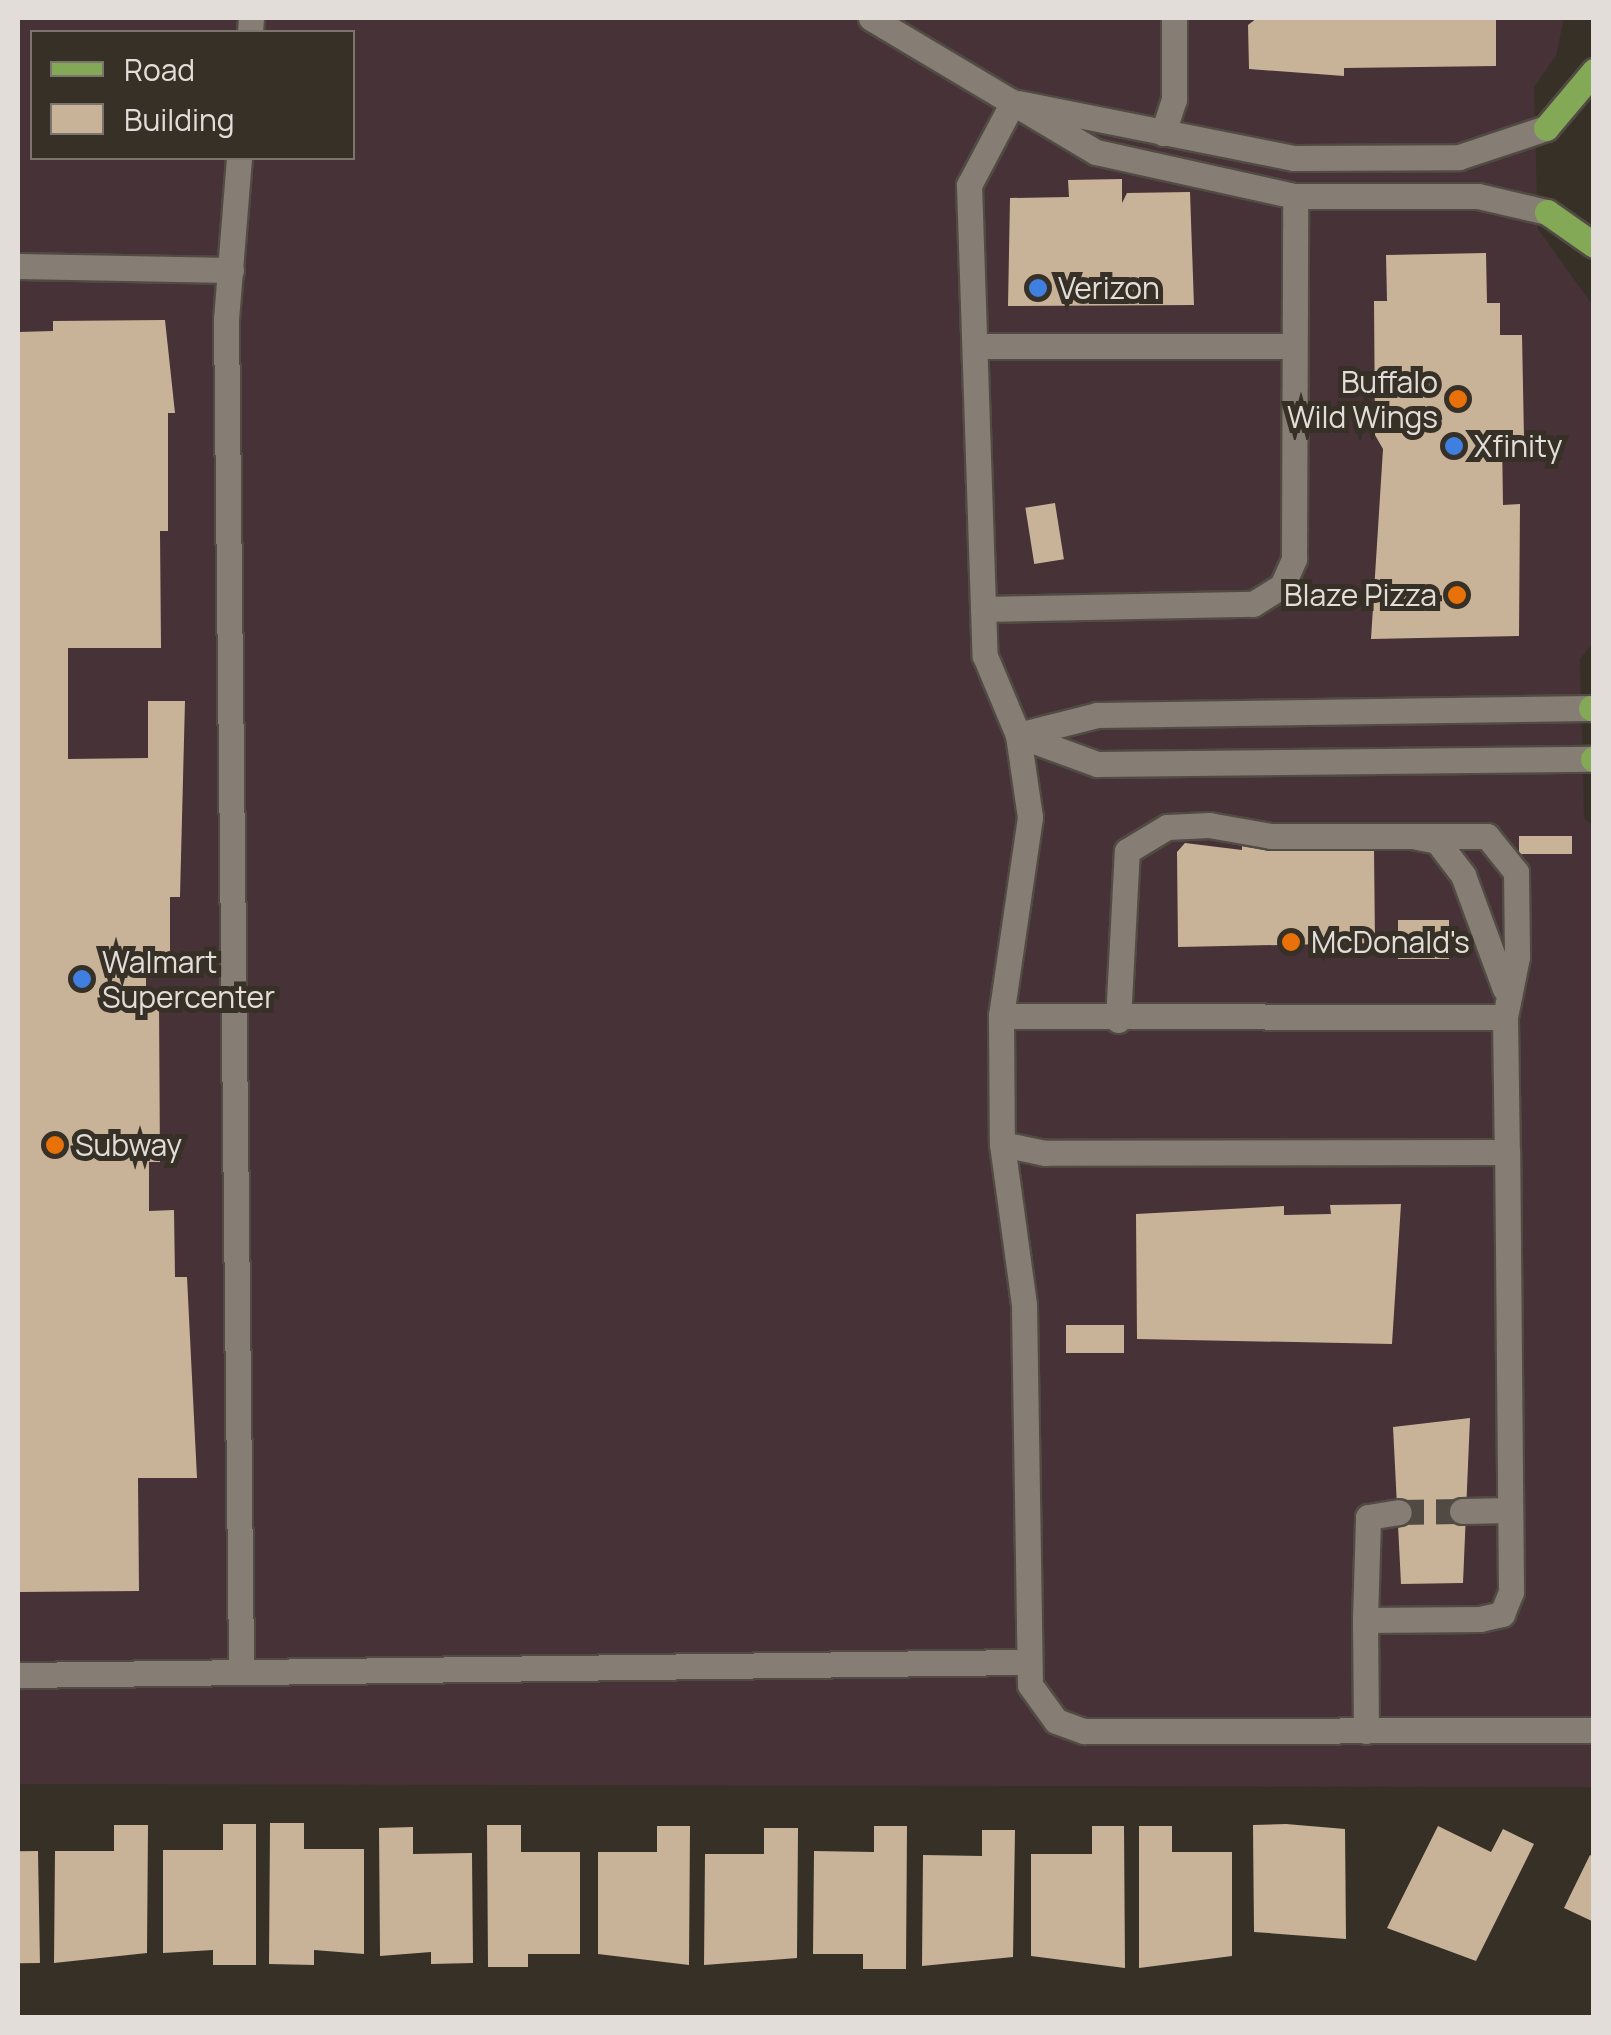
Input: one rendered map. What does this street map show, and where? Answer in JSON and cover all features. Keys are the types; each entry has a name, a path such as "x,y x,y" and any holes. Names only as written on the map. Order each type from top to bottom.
{"main road":[{"path":"1546,128 1594,71"},
{"path":"1547,212 1594,245"}],"lane":[{"path":"871,18 1096,152 1295,196 1478,196 1547,212"},
{"path":"1163,133 1174,100 1174,18"},
{"path":"1013,102 1074,107 1163,133 1294,158 1459,157 1546,128"},
{"path":"1013,102 970,185 985,656 1018,736 1030,816 1001,1016 1002,1144 1024,1304 1027,1662 1039,1705 1084,1731 1594,1730"},
{"path":"239,160 231,270 241,1672"},
{"path":"983,609 1253,604 1282,586 1294,558 1295,196"},
{"path":"18,266 231,270"},
{"path":"974,346 1293,346"},
{"path":"1018,736 1096,714 1592,708"},
{"path":"1018,736 1096,764 1593,759"},
{"path":"1118,1020 1127,851 1167,827 1487,836 1506,851 1518,915 1505,1017 1511,1592 1502,1614 1365,1620"},
{"path":"1407,835 1451,855 1506,989"},
{"path":"1001,1016 1118,1020 1505,1017"},
{"path":"1002,1144 1046,1153 1506,1152"},
{"path":"1462,1511 1510,1510"},
{"path":"1366,1732 1368,1517 1399,1512"},
{"path":"18,1675 1027,1662"}],"shaded area":[{"path":"18,18 1564,18 1556,56 1534,87 1538,229 1594,307 1594,642 1580,659 1584,818 1594,827 1593,1787 18,1784"}],"building":[{"path":"1257,18 1496,18 1496,66 1344,68 1344,76 1249,69 1248,25"},
{"path":"1122,179 1122,203 1127,193 1190,192 1194,305 1008,306 1010,198 1069,197 1068,180"},
{"path":"1486,253 1487,303 1500,303 1500,335 1522,335 1524,438 1502,439 1503,505 1520,504 1519,636 1371,639 1383,449 1375,435 1374,301 1387,301 1386,255"},
{"name":"Walmart Supercenter","path":"165,320 175,413 168,413 168,531 160,531 161,648 68,648 68,759 148,758 148,701 185,701 180,897 170,897 170,952 146,953 146,1004 159,1004 160,1162 149,1162 149,1211 174,1210 175,1277 187,1277 197,1478 138,1478 139,1591 18,1592 18,332 53,331 53,321"},
{"path":"1055,503 1064,559 1034,564 1025,508"},
{"path":"1519,836 1572,836 1572,854 1519,854"},
{"path":"1242,842 1264,842 1264,850 1374,848 1375,943 1178,947 1177,852 1185,843 1242,850"},
{"path":"1398,920 1449,920 1449,959 1398,959"},
{"path":"1401,1204 1392,1344 1137,1339 1136,1214 1284,1206 1284,1215 1331,1214 1330,1205"},
{"path":"1066,1325 1124,1325 1124,1353 1066,1353"},
{"path":"1470,1418 1463,1583 1401,1584 1393,1427"},
{"path":"270,1823 304,1823 304,1849 364,1849 364,1954 314,1950 314,1965 269,1964"},
{"path":"223,1824 256,1824 256,1965 213,1965 213,1950 163,1953 163,1850 223,1850"},
{"path":"114,1825 148,1825 147,1953 54,1963 55,1851 114,1851"},
{"path":"487,1825 521,1825 521,1852 580,1852 580,1954 528,1954 528,1967 488,1967"},
{"path":"1253,1825 1345,1829 1346,1939 1254,1932"},
{"path":"657,1826 690,1826 689,1965 598,1954 598,1852 657,1852"},
{"path":"874,1826 907,1826 906,1969 863,1969 863,1954 813,1954 814,1851 874,1852"},
{"path":"1092,1826 1124,1826 1125,1968 1031,1956 1031,1854 1092,1854"},
{"path":"1139,1826 1172,1826 1172,1852 1232,1852 1232,1956 1139,1968"},
{"path":"1438,1826 1491,1852 1503,1829 1534,1844 1476,1961 1387,1928"},
{"path":"413,1827 413,1854 472,1853 473,1963 431,1964 431,1952 380,1956 379,1828"},
{"path":"764,1828 798,1828 797,1958 704,1965 705,1854 764,1854"},
{"path":"982,1830 1015,1830 1013,1957 922,1966 923,1855 982,1856"},
{"path":"18,1851 38,1851 40,1963 20,1963"},
{"path":"1590,1855 1594,1857 1594,1922 1564,1908"}],"tunnel":[{"path":"1399,1512 1462,1511"}],"place":[{"name":"Verizon","path":"1038,288"},
{"name":"Buffalo Wild Wings","path":"1458,399"},
{"name":"Xfinity","path":"1454,446"},
{"name":"Blaze Pizza","path":"1457,595"},
{"name":"McDonald's","path":"1291,942"},
{"name":"Walmart Supercenter","path":"82,979"},
{"name":"Subway","path":"55,1145"}]}
